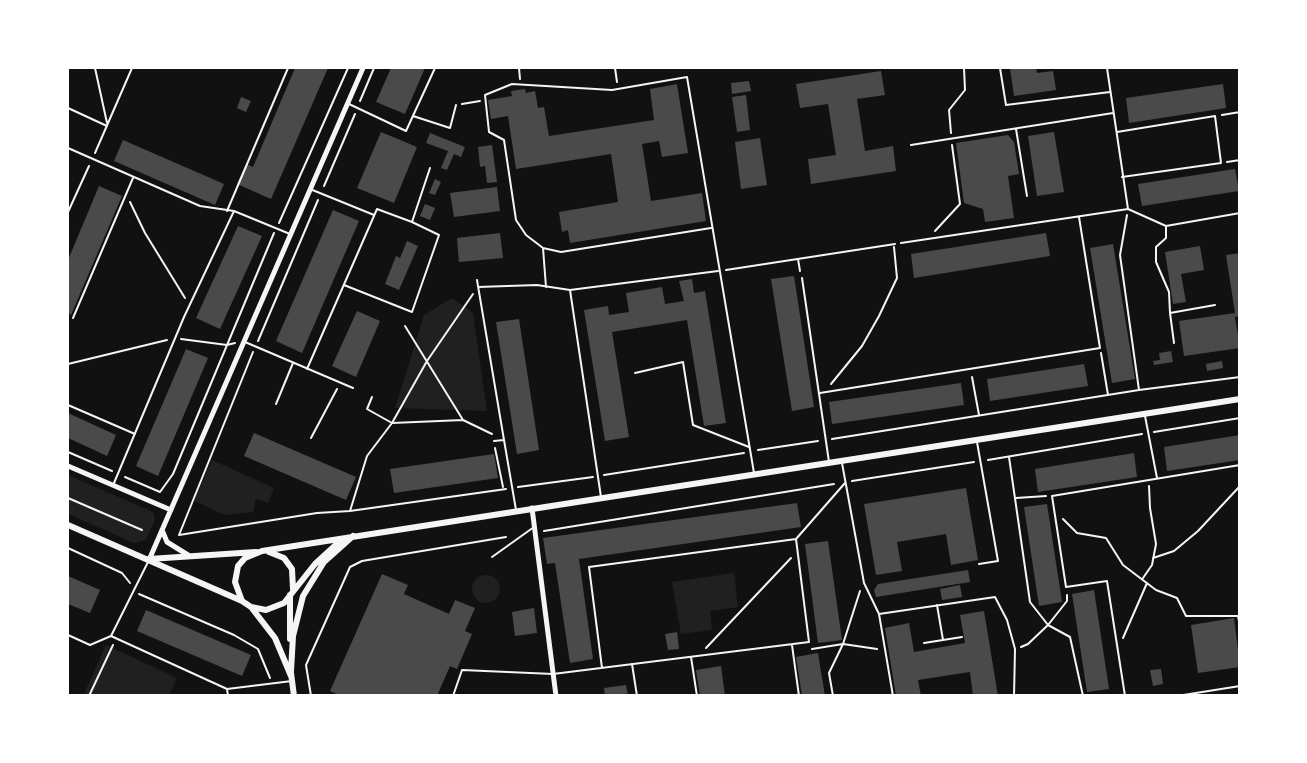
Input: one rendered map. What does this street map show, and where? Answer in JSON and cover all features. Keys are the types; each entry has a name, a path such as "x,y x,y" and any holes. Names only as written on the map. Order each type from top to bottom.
{"street":[{"path":"149,560 363,68"},
{"path":"149,560 188,555 262,551 353,535 1239,399"},
{"path":"68,466 171,510"},
{"path":"532,508 556,696"},
{"path":"68,525 242,601 250,607 275,638 292,678"},
{"path":"162,530 167,542 188,555"},
{"path":"250,607 260,610 276,608 322,556 353,535"},
{"path":"292,678 293,636 303,596 324,562 353,535"},
{"path":"242,601 235,582 238,566 245,558 262,551 284,558 291,569 294,696"}],"lane":[{"path":"227,211 288,68"},
{"path":"347,103 406,131 435,68"},
{"path":"1000,68 1006,105 1110,92"},
{"path":"1107,68 1128,209"},
{"path":"711,228 561,252 543,248 526,235 516,220 504,140 489,132 485,95 512,84 618,89 687,77 754,474"},
{"path":"413,116 450,128 456,105"},
{"path":"911,145 1113,113"},
{"path":"1115,132 1215,116 1221,163 1122,177"},
{"path":"1016,129 1027,196"},
{"path":"68,148 200,206 234,211 290,234"},
{"path":"412,222 430,168"},
{"path":"73,318 133,178"},
{"path":"310,189 374,215"},
{"path":"306,369 377,209 439,235 412,312 344,285"},
{"path":"901,243 1128,209 1166,226 1239,213"},
{"path":"113,486 175,338 234,211"},
{"path":"819,393 1100,348 1079,217"},
{"path":"1166,226 1166,238 1156,247 1155,262 1168,292 1174,343"},
{"path":"543,248 546,286"},
{"path":"478,287 503,284 546,286 570,290 718,271"},
{"path":"802,278 829,462"},
{"path":"477,280 516,510"},
{"path":"570,290 601,497"},
{"path":"1170,313 1215,305"},
{"path":"244,341 352,388"},
{"path":"635,373 682,362 693,425 749,447"},
{"path":"276,404 293,363"},
{"path":"68,405 135,434"},
{"path":"1144,413 1157,479"},
{"path":"977,439 998,561 979,564"},
{"path":"494,441 504,440"},
{"path":"842,460 864,583 879,614 892,696"},
{"path":"1125,696 1107,581 1066,587 1052,496 1239,465"},
{"path":"602,668 589,567 796,539 845,483"},
{"path":"492,557 523,534 534,530"},
{"path":"453,696 462,670 553,674 809,642 796,539"},
{"path":"68,635 90,645 111,636 149,560"},
{"path":"879,614 995,597 1007,620 1015,650 1014,696"},
{"path":"938,605 943,640"},
{"path":"111,636 227,688 292,678"},
{"path":"924,643 962,637"},
{"path":"792,645 800,696"},
{"path":"691,657 697,696"},
{"path":"632,664 637,696"},
{"path":"1177,696 1239,686"},
{"path":"227,688 228,696"}],"path":[{"path":"95,68 107,126"},
{"path":"68,212 132,68"},
{"path":"160,492 173,474 276,228 348,68"},
{"path":"374,68 255,347 179,535 317,513 350,512 597,476 1138,390 1239,377"},
{"path":"519,68 520,77"},
{"path":"615,68 618,89"},
{"path":"927,239 960,204 951,139 950,110 965,90 964,68"},
{"path":"456,105 486,100"},
{"path":"68,108 107,126"},
{"path":"1215,116 1239,112"},
{"path":"1221,163 1239,160"},
{"path":"127,194 145,233 190,305"},
{"path":"1128,209 1120,255 1138,390"},
{"path":"819,393 839,377 862,346 879,316 897,278 894,244"},
{"path":"798,259 802,278"},
{"path":"350,512 367,456 392,423 427,361 478,287"},
{"path":"405,326 463,420"},
{"path":"68,364 175,338 227,345 244,341"},
{"path":"1100,348 1108,395"},
{"path":"971,369 979,415"},
{"path":"310,438 340,384"},
{"path":"372,397 367,409 392,423 463,420 493,435 504,489"},
{"path":"534,530 845,483 1239,418"},
{"path":"1009,456 1030,603 1048,625 1070,637 1083,696"},
{"path":"1142,579 1153,558 1156,544 1150,508 1149,480"},
{"path":"1153,558 1174,551 1198,531 1239,486"},
{"path":"1015,498 1052,496"},
{"path":"68,498 142,530"},
{"path":"1054,511 1077,533 1106,538 1123,565 1147,583 1177,598 1186,616 1238,616 1239,626"},
{"path":"311,696 306,664 350,567 362,561 523,534"},
{"path":"68,548 122,573 137,593 234,635 258,649 269,672 271,682"},
{"path":"698,656 798,550"},
{"path":"833,696 829,673 843,644 854,603 864,583"},
{"path":"1117,646 1133,619 1147,583"},
{"path":"1015,650 1028,644 1048,625 1067,601 1066,587"},
{"path":"793,652 843,644 886,650"}],"shaded area":[{"path":"452,298 473,313 487,411 395,408 424,315"},
{"path":"212,460 274,488 268,503 256,499 253,512 225,515 194,501"},
{"path":"68,475 153,512 155,520 146,540 134,543 68,514"},
{"path":"734,573 738,607 710,611 712,630 681,634 672,582"},
{"path":"486,575 496,579 500,589 496,599 486,603 476,599 472,589 476,579"},
{"path":"106,645 177,678 169,695 83,696"}],"building":[{"path":"295,68 328,68 271,199 237,184 246,164 253,167"},
{"path":"391,68 425,68 405,114 376,102"},
{"path":"1010,68 1036,68 1037,73 1053,71 1056,90 1014,96"},
{"path":"881,71 885,95 857,99 865,151 893,146 896,171 811,184 808,159 836,155 828,104 800,108 796,84"},
{"path":"749,81 751,91 732,94 731,83"},
{"path":"677,84 688,153 662,157 659,141 642,144 651,201 702,193 706,221 570,243 568,230 562,232 559,212 618,202 611,154 516,169 508,116 491,119 488,100 512,96 511,91 525,89 526,93 535,91 538,108 544,107 549,136 654,120 650,89"},
{"path":"1223,84 1226,108 1129,123 1126,98"},
{"path":"746,95 750,130 737,132 732,97"},
{"path":"241,97 251,101 246,112 237,108"},
{"path":"381,132 417,147 394,203 357,188"},
{"path":"1054,132 1064,192 1037,196 1028,136"},
{"path":"430,133 465,147 461,157 454,154 447,170 441,168 448,151 426,143"},
{"path":"1008,135 1014,142 1019,174 1008,176 1014,218 985,222 983,209 964,203 956,143"},
{"path":"760,138 767,185 741,189 735,142"},
{"path":"123,140 224,184 215,205 114,161"},
{"path":"492,145 497,182 487,183 485,166 480,167 478,147"},
{"path":"1235,169 1239,191 1142,206 1138,184"},
{"path":"435,179 441,182 435,195 429,193"},
{"path":"99,186 122,196 71,315 68,313 68,260"},
{"path":"497,187 500,211 454,217 450,193"},
{"path":"425,204 435,208 430,220 420,216"},
{"path":"333,210 359,221 302,353 276,341"},
{"path":"238,226 262,236 220,329 196,318"},
{"path":"500,233 503,258 459,262 457,238"},
{"path":"1046,233 1050,256 914,278 911,254"},
{"path":"407,241 418,246 399,290 385,284 396,256 400,258"},
{"path":"1113,244 1135,379 1112,383 1090,248"},
{"path":"1200,246 1204,270 1181,274 1186,302 1173,304 1165,252"},
{"path":"1240,253 1240,316 1235,317 1240,348 1184,356 1179,321 1235,313 1226,255"},
{"path":"794,276 814,407 792,411 771,279"},
{"path":"692,279 694,293 705,291 726,423 704,426 687,320 612,332 629,437 605,441 584,310 608,306 609,315 629,312 626,293 662,287 665,304 684,301 679,281"},
{"path":"357,311 380,321 356,377 332,366"},
{"path":"519,319 539,450 517,454 496,322"},
{"path":"186,349 208,358 158,476 136,466"},
{"path":"1171,351 1173,362 1154,365 1153,361 1160,360 1159,353"},
{"path":"1222,361 1223,368 1207,371 1206,364"},
{"path":"1084,364 1088,386 990,401 987,379"},
{"path":"961,383 964,405 832,424 829,402"},
{"path":"68,413 116,435 107,456 68,438"},
{"path":"254,433 356,477 346,500 244,456"},
{"path":"1240,435 1240,460 1167,471 1164,447"},
{"path":"1134,453 1137,477 1038,492 1035,469"},
{"path":"494,454 498,478 394,493 390,469"},
{"path":"966,488 978,560 951,565 946,534 897,542 902,571 876,575 864,504"},
{"path":"797,503 801,527 579,559 593,659 570,663 555,563 547,564 543,538"},
{"path":"1047,504 1062,602 1039,606 1024,507"},
{"path":"828,541 842,640 818,643 805,544"},
{"path":"968,570 970,582 876,597 874,590 878,584"},
{"path":"382,574 408,585 404,594 449,614 455,600 475,608 465,631 472,634 457,669 450,666 437,696 341,696 330,691"},
{"path":"68,576 100,590 90,613 68,604"},
{"path":"960,585 962,597 942,600 940,589"},
{"path":"1094,590 1109,689 1087,692 1072,594"},
{"path":"534,608 537,633 515,636 512,612"},
{"path":"146,610 251,655 242,676 137,631"},
{"path":"984,611 998,696 973,696 970,672 918,680 921,696 896,696 885,628 909,623 914,652 965,643 960,615"},
{"path":"1234,618 1240,667 1198,673 1191,625"},
{"path":"677,632 679,649 668,650 665,634"},
{"path":"818,653 825,696 802,696 796,657"},
{"path":"721,666 725,696 700,696 696,670"},
{"path":"1161,669 1163,684 1153,686 1150,670"},
{"path":"626,685 628,696 605,696 604,688"}]}
